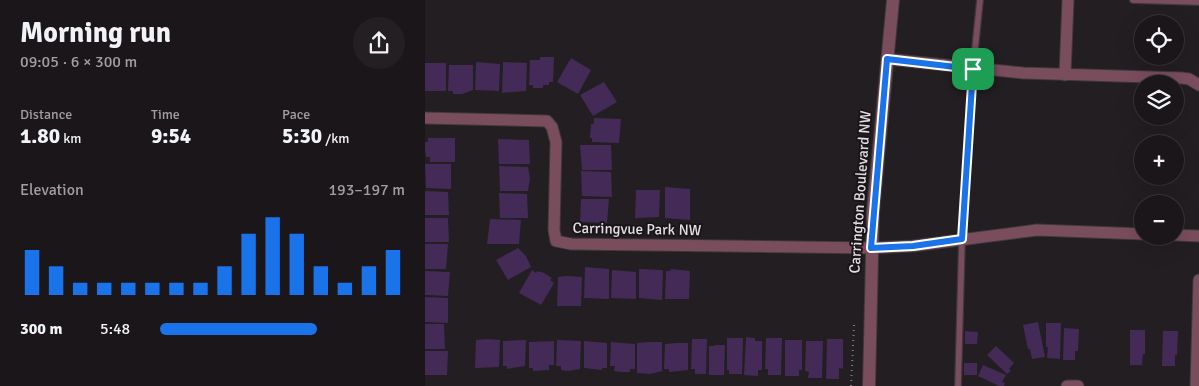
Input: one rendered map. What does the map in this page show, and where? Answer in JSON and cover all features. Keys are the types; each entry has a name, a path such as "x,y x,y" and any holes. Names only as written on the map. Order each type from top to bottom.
{"street":[{"name":"Carrington Boulevard NW","path":"869,386 871,248 893,0"},
{"path":"1065,75 1068,0"},
{"path":"887,59 973,69 1065,75 1182,78 1189,79 1199,85"},
{"name":"Carringvue Park NW","path":"425,118 547,121 552,127 555,142 554,230 557,241 571,244 871,248"},
{"path":"871,248 913,246 1037,230 1134,234"},
{"path":"1184,235 1199,236"},
{"path":"1196,386 1199,280"},
{"path":"1067,386 1077,386"}],"lane":[{"path":"958,386 962,239 973,69 980,0"},
{"path":"1133,0 1199,2"}],"path":[{"path":"851,386 854,324"}],"building":[{"path":"540,57 554,57 553,82 549,82 549,85 543,85 543,88 533,88 533,85 529,85 530,60 540,60"},
{"path":"571,58 591,70 578,94 557,82"},
{"path":"476,62 500,64 499,91 475,90"},
{"path":"503,62 527,63 526,91 502,93"},
{"path":"425,63 446,63 446,91 425,91"},
{"path":"449,65 473,65 473,90 462,94 453,94 453,91 448,91"},
{"path":"604,82 617,102 593,116 580,95"},
{"path":"594,118 621,119 619,143 592,142 592,138 590,138 591,124 594,124"},
{"path":"428,138 455,138 455,162 430,162 430,157 426,157 425,150 425,142 428,142"},
{"path":"498,139 529,140 530,164 499,164"},
{"path":"580,145 611,145 612,170 582,170"},
{"path":"425,164 451,164 451,189 426,188"},
{"path":"499,166 528,167 530,178 528,191 500,191"},
{"path":"581,171 611,172 612,197 582,196"},
{"path":"665,187 690,189 690,220 665,218"},
{"path":"636,190 660,190 659,217 635,218"},
{"path":"425,191 448,192 449,215 425,215"},
{"path":"499,193 527,194 528,218 500,218"},
{"path":"581,199 609,199 607,223 580,222"},
{"path":"425,218 448,218 449,242 425,242"},
{"path":"490,219 521,220 519,244 487,244"},
{"path":"425,244 448,244 446,269 425,269"},
{"path":"518,248 526,256 531,267 508,280 496,260"},
{"path":"585,267 609,269 609,299 584,298"},
{"path":"639,269 663,270 662,300 639,298"},
{"path":"671,269 690,271 689,299 665,299 666,271"},
{"path":"532,270 536,273 537,271 544,273 552,278 550,280 554,283 541,305 519,293"},
{"path":"612,270 636,272 636,299 611,298"},
{"path":"425,271 450,272 448,296 425,295"},
{"path":"558,277 582,277 581,306 557,306"},
{"path":"425,297 448,298 448,323 425,322"},
{"path":"1038,322 1045,357 1032,359 1023,325"},
{"path":"1046,323 1061,323 1060,359 1047,358"},
{"path":"425,324 444,324 445,349 425,349"},
{"path":"1064,328 1079,329 1078,351 1075,351 1075,360 1063,360"},
{"path":"1130,330 1145,330 1145,354 1143,354 1142,365 1130,365"},
{"path":"965,331 978,332 977,344 965,344"},
{"path":"1163,331 1178,331 1175,366 1162,366"},
{"path":"746,337 755,338 755,341 762,341 762,370 758,370 758,376 744,375"},
{"path":"727,338 743,338 742,374 729,374 729,370 727,370"},
{"path":"766,338 782,338 781,375 768,375 768,369 765,369"},
{"path":"692,339 707,339 706,374 695,374 695,369 691,369"},
{"path":"827,339 843,339 843,369 839,368 839,379 826,379"},
{"path":"476,340 500,340 499,367 475,368"},
{"path":"526,340 525,366 507,369 507,366 503,366 503,341"},
{"path":"557,340 581,341 580,369 568,371 561,370 561,366 556,366"},
{"path":"785,340 802,340 802,370 799,370 799,376 785,376"},
{"path":"554,341 554,365 549,365 549,370 533,371 533,368 529,368 529,342"},
{"path":"584,341 607,343 607,368 602,368 602,370 584,368"},
{"path":"806,341 823,341 822,378 808,378 809,372 805,371"},
{"path":"611,342 635,344 635,369 630,369 630,372 614,371 615,366 610,366"},
{"path":"662,342 662,371 650,374 637,373 637,343"},
{"path":"688,343 688,370 669,372 669,369 664,369 665,344"},
{"path":"725,345 724,375 709,375 709,346"},
{"path":"996,346 1014,363 1009,369 1011,371 1007,374 987,355"},
{"path":"425,351 448,351 447,375 425,375"},
{"path":"964,363 977,363 977,375 964,375"},
{"path":"983,365 1006,375 1002,382 1005,383 1004,386 999,386 978,376"}],"route":[{"path":"887,59 973,69 962,239 913,246 871,248 887,59"}]}
